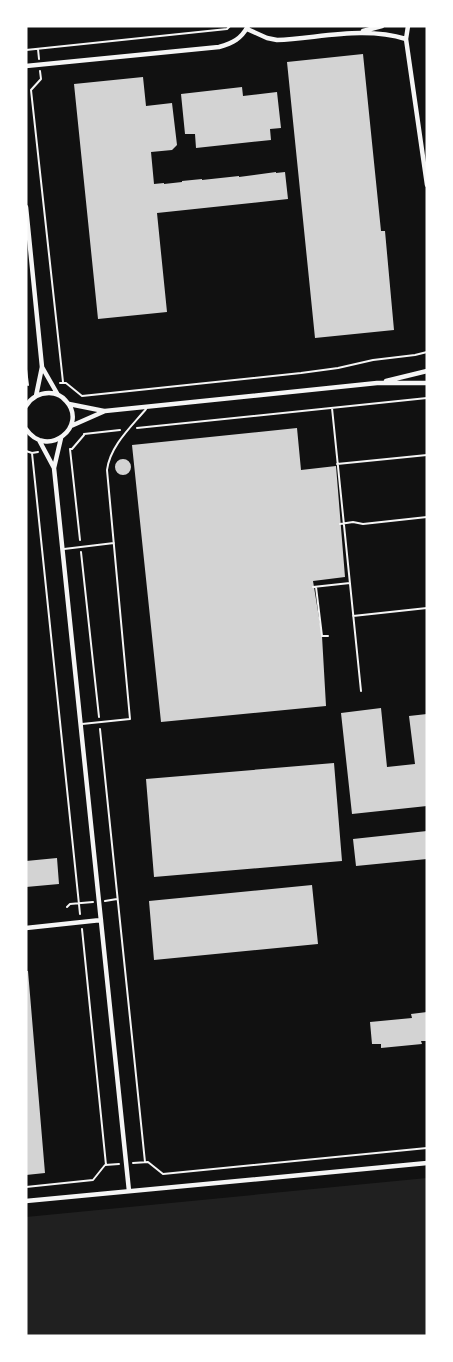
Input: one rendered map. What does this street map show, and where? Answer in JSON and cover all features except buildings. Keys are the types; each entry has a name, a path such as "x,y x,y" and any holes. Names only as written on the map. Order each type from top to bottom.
{"street":[{"path":"356,33 382,26"},
{"path":"408,26 406,39 427,185"},
{"path":"26,66 219,47 232,43 241,37 248,27 268,38 277,40 356,33 388,34 406,39"},
{"path":"26,207 42,367 36,396"},
{"path":"26,430 38,440 46,442 61,438 71,426 73,418 69,404 58,395 42,367"},
{"path":"377,383 427,371"},
{"path":"69,404 105,411 377,383 427,383"},
{"path":"26,406 36,396 51,393 58,395"},
{"path":"71,426 105,411"},
{"path":"61,438 54,468 129,1192"},
{"path":"38,440 54,468"},
{"path":"26,928 101,920"},
{"path":"26,1201 427,1163"}],"lane":[{"path":"80,725 130,719 106,470 109,456 147,407"},
{"path":"62,549 114,543"}],"path":[{"path":"26,50 227,30 230,26"},
{"path":"38,49 41,79 31,90 63,382"},
{"path":"52,384 66,383 82,396 311,372 427,352"},
{"path":"26,369 27,386 39,385"},
{"path":"145,1162 70,449 84,434 427,398"},
{"path":"332,408 342,524 361,692"},
{"path":"26,450 32,453 106,1165"},
{"path":"338,464 427,455"},
{"path":"342,524 353,522 363,524 427,517"},
{"path":"328,636 322,636 315,587 350,583"},
{"path":"353,616 427,608"},
{"path":"26,1187 93,1180 105,1165 148,1162 163,1174 427,1148"}],"shaded area":[{"path":"427,1178 427,1336 26,1336 26,1217"}]}
